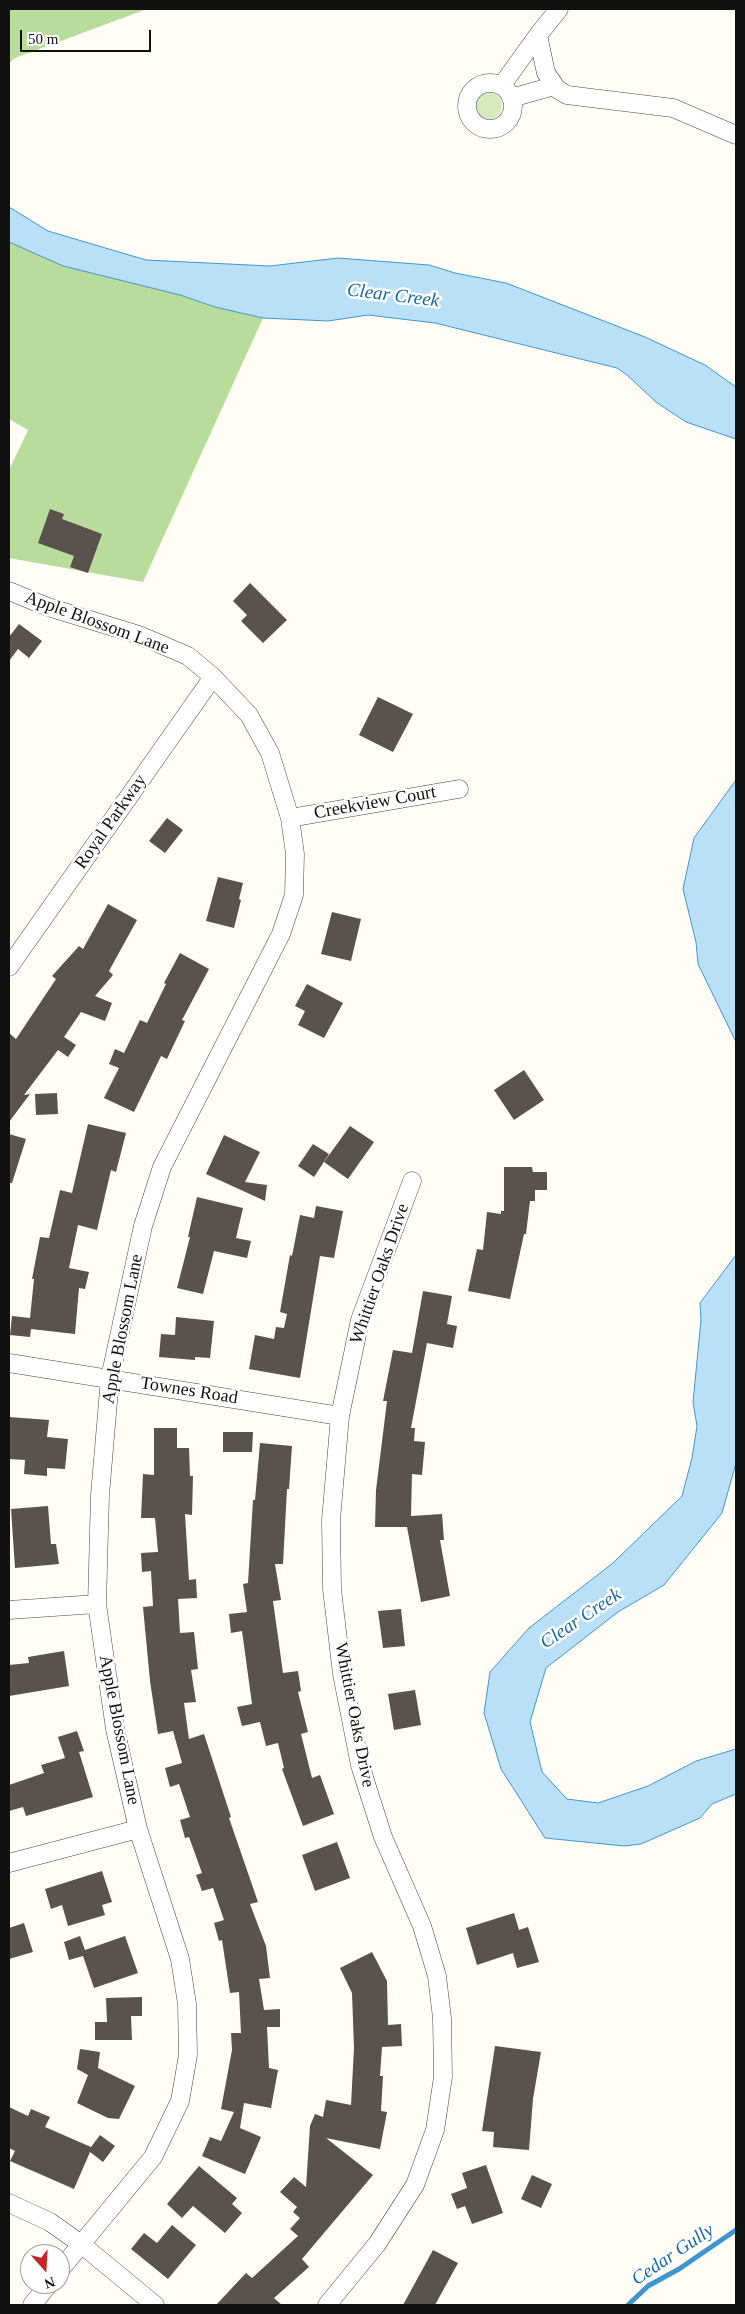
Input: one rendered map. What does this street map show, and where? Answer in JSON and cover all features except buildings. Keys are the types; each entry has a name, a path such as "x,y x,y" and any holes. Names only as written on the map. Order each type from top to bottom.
{"street":[{"path":"554,86 507,92 538,35 558,9"},
{"path":"538,35 542,63 546,73 554,86 567,95 673,108 736,135"},
{"name":"Apple Blossom Lane","path":"9,591 48,607 138,635 188,656 213,677 249,716 270,753 290,818 295,854 294,895 281,934 162,1167 143,1226 110,1378 100,1495 97,1604 115,1729 138,1830 180,1959 187,2004 188,2055 180,2101 153,2157 70,2257"},
{"name":"Royal Parkway","path":"9,967 213,677"},
{"name":"Creekview Court","path":"290,818 460,789"},
{"name":"Whittier Oaks Drive","path":"327,2305 377,2244 416,2185 435,2130 443,2077 442,2018 437,1976 422,1926 383,1837 360,1765 342,1674 332,1589 332,1530 340,1416 360,1320 412,1181"},
{"name":"Townes Road","path":"9,1363 340,1416"},
{"path":"9,1610 97,1604"},
{"path":"9,1863 138,1830"},
{"path":"9,2203 50,2222 155,2305"},
{"path":"32,2305 41,2294"}],"green space":[{"path":"9,9 147,9 15,58 9,63"},
{"path":"489,93 498,97 502,106 498,115 489,119 480,115 476,106 480,97"},
{"path":"9,242 63,266 263,318 143,582 9,558 9,470 28,430 9,419"}],"water":[{"name":"Clear Creek","path":"9,207 48,231 146,260 270,266 338,258 429,265 455,273 506,283 645,337 705,365 736,387 736,439 686,422 656,402 617,368 435,323 368,315 328,321 263,318 63,266 9,242"},
{"path":"736,780 736,1042 698,964 696,942 683,889 694,838"},
{"name":"Clear Creek","path":"736,1255 736,1463 722,1513 664,1585 618,1612 546,1668 530,1722 542,1772 567,1799 598,1803 648,1786 696,1761 736,1749 736,1794 712,1804 700,1818 641,1844 624,1846 545,1838 501,1769 484,1713 490,1672 529,1628 613,1563 682,1496 692,1458 697,1426 693,1402 701,1320 700,1303"}],"waterway":[{"name":"Cedar Gully","path":"628,2305 648,2286 679,2269 736,2230"}]}
